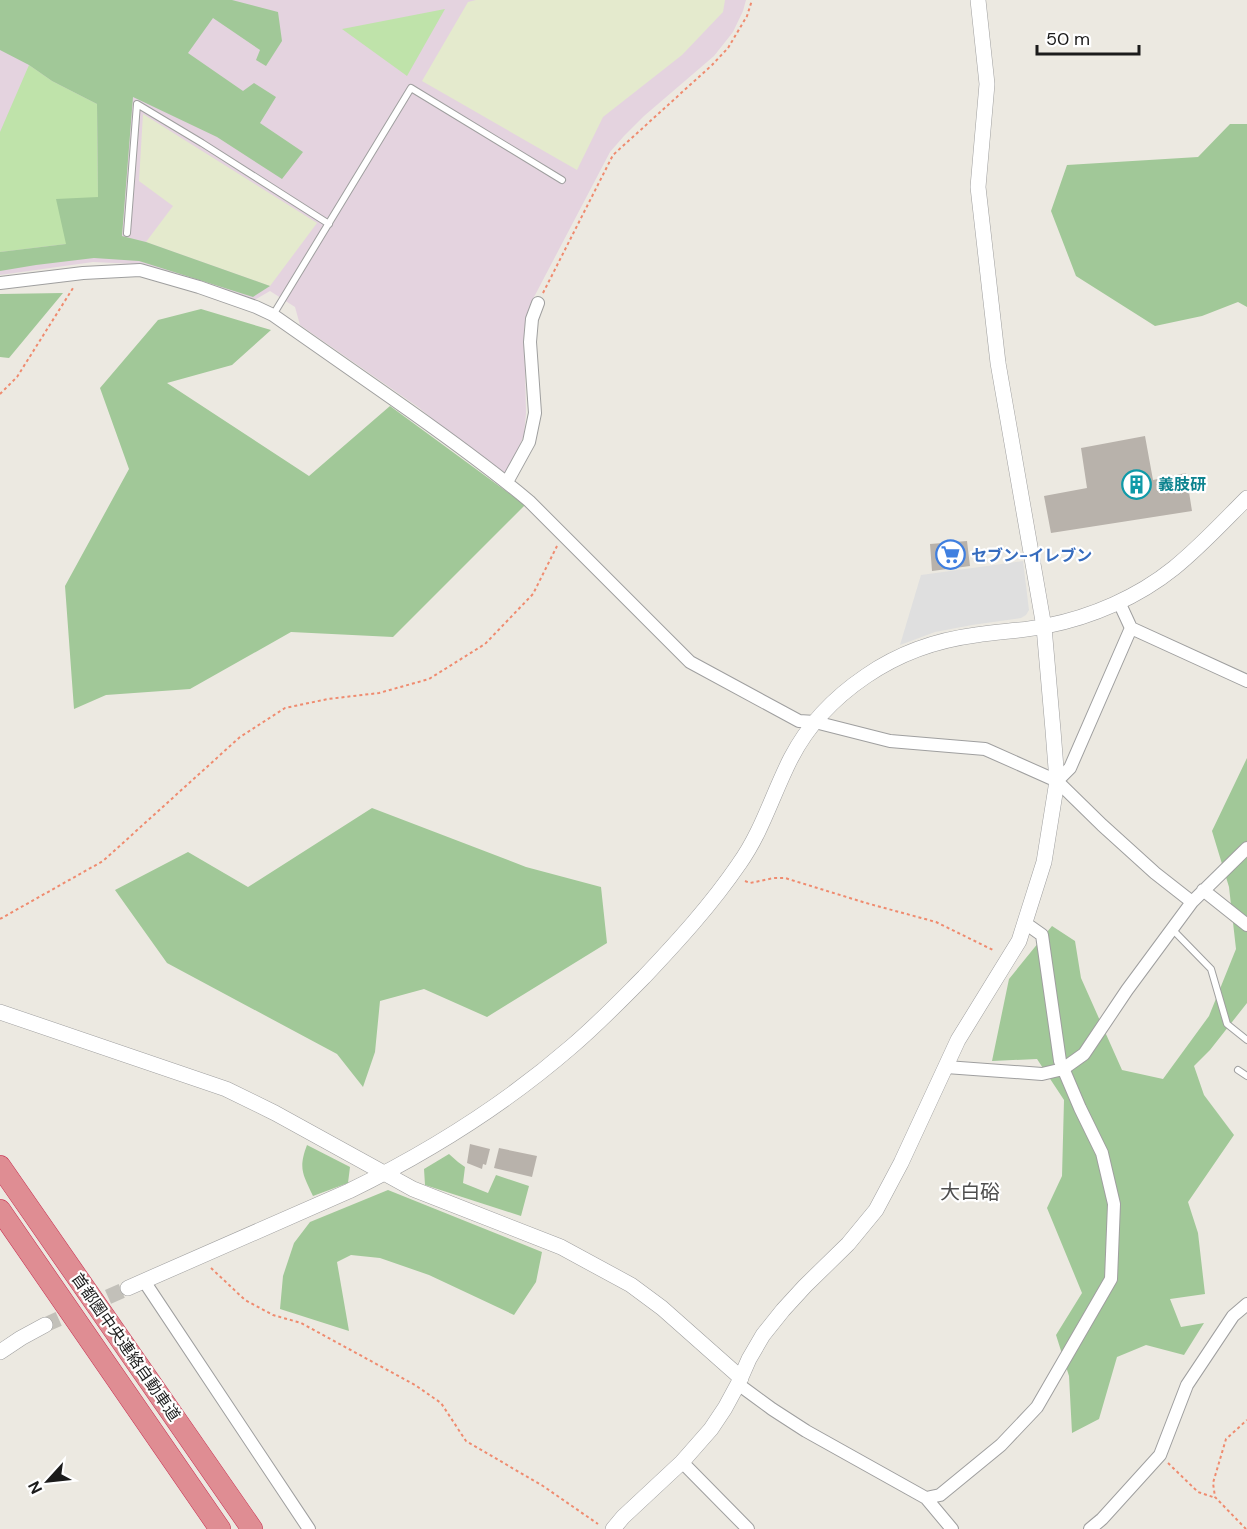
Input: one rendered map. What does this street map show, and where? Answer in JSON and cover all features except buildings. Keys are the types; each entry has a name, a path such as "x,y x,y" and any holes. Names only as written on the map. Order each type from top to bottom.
{"highway":[{"name":"首都圏中央連絡自動車道","path":"0,1166 252,1529"},
{"name":"首都圏中央連絡自動車道","path":"0,1210 220,1529"}],"street":[{"path":"613,1529 682,1462 711,1430 725,1408 753,1351 773,1322 848,1244 876,1210 958,1040 1019,941 1044,862 1057,781 1044,627 998,363 979,199 978,187 987,84 978,0"},
{"path":"0,283 83,273 140,270 199,287 273,315 507,482 563,534 690,662 800,721 814,722 890,741 985,749 1057,781 1109,832 1192,902"},
{"path":"507,482 529,442 535,413 530,342 532,319 538,303"},
{"path":"128,1288 384,1174 486,1113 571,1047 615,1006 690,928 731,875 753,841 790,759 814,722 850,687 901,656 946,640 1044,627 1082,617 1119,602 1139,592 1173,569 1210,536 1247,498"},
{"path":"1119,602 1131,628 1247,681"},
{"path":"1057,781 1070,768 1131,628"},
{"path":"946,1066 1042,1074 1063,1069 1084,1054 1126,990 1192,902 1247,848"},
{"path":"1203,890 1247,925"},
{"path":"927,1498 940,1495 1001,1445 1037,1407 1111,1280 1114,1204 1102,1153 1060,1061 1041,935 1025,923"},
{"path":"0,1011 226,1089 275,1113 413,1189 561,1247 631,1285 662,1308 772,1409 806,1431 927,1498 952,1529"},
{"path":"144,1281 309,1529"},
{"path":"1090,1529 1102,1519 1160,1455 1187,1385 1233,1316 1247,1304"},
{"path":"0,1352 45,1325"},
{"path":"682,1462 748,1529"}],"lane":[{"path":"273,315 411,88 562,180"},
{"path":"127,233 137,104 329,224"},
{"path":"1172,929 1211,969 1227,1024 1247,1040"},
{"path":"1238,1070 1247,1076"}],"path":[{"path":"538,303 613,155 704,73 728,48 747,16 752,0"},
{"path":"0,394 17,377 83,273"},
{"path":"0,919 103,861 240,737 285,708 328,699 380,693 429,679 485,644 533,594 563,534"},
{"path":"731,875 750,883 785,878 936,922 1009,958"},
{"path":"202,1256 244,1300 273,1315 301,1323 415,1385 441,1403 466,1441 543,1486 605,1529"},
{"path":"1215,1497 1213,1483 1226,1439 1247,1420"},
{"path":"1160,1455 1198,1492 1215,1497 1246,1529"}],"shaded area":[{"path":"0,0 746,0 733,32 714,56 644,116 610,152 533,299 524,329 526,413 524,435 509,470 503,473 418,407 300,325 295,307 270,291 251,302 136,264 93,262 0,275"},
{"path":"1023,561 1029,610 1026,615 1021,618 935,632 900,645 921,575"}],"green space":[{"path":"0,0 232,0 278,12 282,41 266,66 256,60 260,50 213,18 188,53 243,91 254,83 276,97 260,123 303,152 282,179 217,137 133,97 122,236 146,242 270,286 253,297 139,261 94,258 0,271 0,252 66,244 56,199 98,197 97,104 0,50"},
{"path":"476,0 725,0 723,12 682,55 603,117 577,170 422,81 468,2"},
{"path":"445,9 407,76 342,29"},
{"path":"29,65 52,81 97,104 98,197 66,244 0,252 0,132"},
{"path":"143,114 317,223 270,286 146,242 173,206 139,181"},
{"path":"1230,124 1247,124 1247,307 1238,302 1202,316 1155,326 1076,276 1051,211 1067,165 1198,157"},
{"path":"63,293 9,358 0,357 0,294"},
{"path":"201,309 271,330 232,365 167,383 309,476 390,406 525,505 393,637 291,632 190,689 106,695 74,709 65,586 129,469 100,388 158,320"},
{"path":"1247,758 1247,1003 1210,1050 1194,1066 1204,1095 1234,1135 1188,1202 1198,1233 1205,1294 1170,1299 1181,1327 1204,1323 1184,1355 1146,1345 1117,1357 1099,1419 1072,1433 1069,1376 1056,1335 1082,1293 1047,1208 1062,1176 1064,1100 1037,1059 992,1061 1009,979 1052,926 1075,941 1081,978 1122,1070 1163,1079 1209,1016 1236,949 1229,887 1212,831"},
{"path":"372,808 526,867 601,887 607,943 487,1017 424,989 380,1001 375,1052 363,1087 337,1054 167,963 115,890 188,852 248,887"},
{"path":"307,1145 350,1167 348,1183 313,1196 302,1166"},
{"path":"449,1154 465,1167 463,1183 488,1193 496,1175 529,1186 521,1216 425,1185 424,1169"},
{"path":"388,1190 542,1252 536,1282 514,1315 429,1275 380,1258 351,1255 337,1262 349,1331 280,1309 283,1276 294,1243 310,1222"}],"tunnel":[{"path":"45,1325 128,1288"}],"place":[{"name":"義肢研","path":"1137,484"},
{"name":"セブン-イレブン","path":"950,555"}],"district":[{"name":"大白硲","path":"970,1192"}]}
